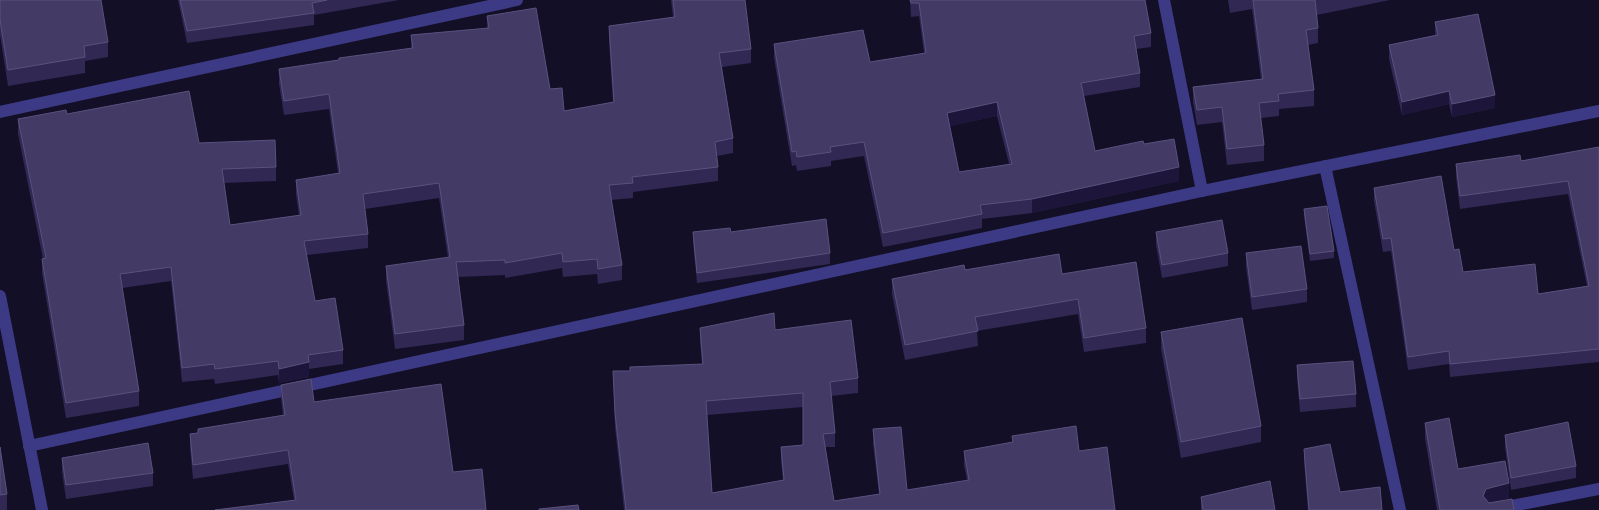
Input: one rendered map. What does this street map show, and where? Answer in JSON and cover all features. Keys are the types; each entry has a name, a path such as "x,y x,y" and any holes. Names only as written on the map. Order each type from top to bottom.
{"street":[{"path":"0,112 517,0"},
{"path":"1164,0 1202,191"},
{"path":"29,446 1202,191 1599,111"},
{"path":"1326,166 1400,510"},
{"path":"0,296 42,510"},
{"path":"1491,510 1599,489"}],"building":[{"path":"0,0 101,0 108,42 84,46 85,57 8,70 0,20"},
{"path":"180,0 327,0 312,3 314,13 187,31"},
{"path":"673,0 745,0 751,49 719,53 733,138 715,142 718,167 632,177 633,183 609,185 622,265 598,269 597,259 563,262 562,253 505,263 505,260 456,262 464,325 395,334 386,266 450,257 439,183 363,194 368,234 304,241 315,301 335,298 343,350 308,355 309,362 279,369 278,361 215,369 214,364 182,368 171,267 120,274 139,391 66,403 42,259 46,258 18,119 66,110 67,114 189,91 199,143 275,140 276,167 222,169 230,225 301,215 296,180 340,173 329,94 284,101 279,69 339,60 339,58 413,48 411,35 489,28 487,16 536,8 550,89 562,88 564,111 614,102 609,26 675,17"},
{"path":"910,0 1145,0 1151,33 1134,36 1140,73 1081,83 1095,151 1143,141 1144,144 1174,139 1179,167 1032,199 980,205 982,214 883,233 864,142 830,147 831,152 797,157 796,151 792,152 774,44 863,30 870,62 926,53 919,3 911,3","holes":["997,102 1012,164 959,172 947,113"]},
{"path":"1253,0 1315,0 1318,28 1306,30 1314,90 1278,94 1279,101 1259,103 1264,145 1227,149 1222,107 1197,110 1193,87 1263,79"},
{"path":"1478,14 1495,95 1452,104 1449,91 1402,102 1389,45 1438,35 1435,22"},
{"path":"1599,147 1599,349 1450,364 1449,351 1408,357 1391,238 1383,239 1374,188 1441,176 1454,250 1459,249 1463,272 1535,264 1538,294 1589,286 1568,181 1460,196 1456,164 1520,155 1521,161"},
{"path":"1327,206 1334,251 1310,254 1304,209"},
{"path":"826,219 830,253 697,273 693,232 730,228 731,232"},
{"path":"1222,220 1228,253 1162,265 1156,232"},
{"path":"1301,246 1307,289 1252,297 1246,253"},
{"path":"1059,254 1062,274 1136,262 1146,328 1084,338 1078,299 975,317 978,331 905,345 892,279 964,265 965,270"},
{"path":"774,313 775,330 851,320 858,378 830,382 835,433 823,434 834,501 880,494 873,429 901,427 907,490 969,480 964,451 1013,442 1012,436 1076,426 1079,451 1107,447 1115,510 626,510 615,413 613,371 630,371 630,367 703,364 700,328","holes":["803,393 803,445 781,447 784,480 712,493 706,401"]},
{"path":"1242,318 1261,426 1181,442 1161,332"},
{"path":"1353,361 1356,394 1300,399 1297,365"},
{"path":"311,379 314,402 441,384 453,472 482,469 486,510 215,510 296,500 288,450 193,465 190,434 198,433 198,429 285,415 281,385"},
{"path":"1449,418 1458,469 1505,461 1509,483 1486,489 1483,496 1489,503 1512,499 1514,510 1440,510 1425,423"},
{"path":"1568,422 1576,466 1511,478 1505,435"},
{"path":"148,443 153,473 66,485 62,458"},
{"path":"1330,444 1340,492 1380,487 1382,510 1309,510 1304,449"},
{"path":"0,447 7,494 0,495"},
{"path":"1270,481 1275,510 1203,510 1201,497"},
{"path":"578,505 579,510 539,510 539,509"}]}
